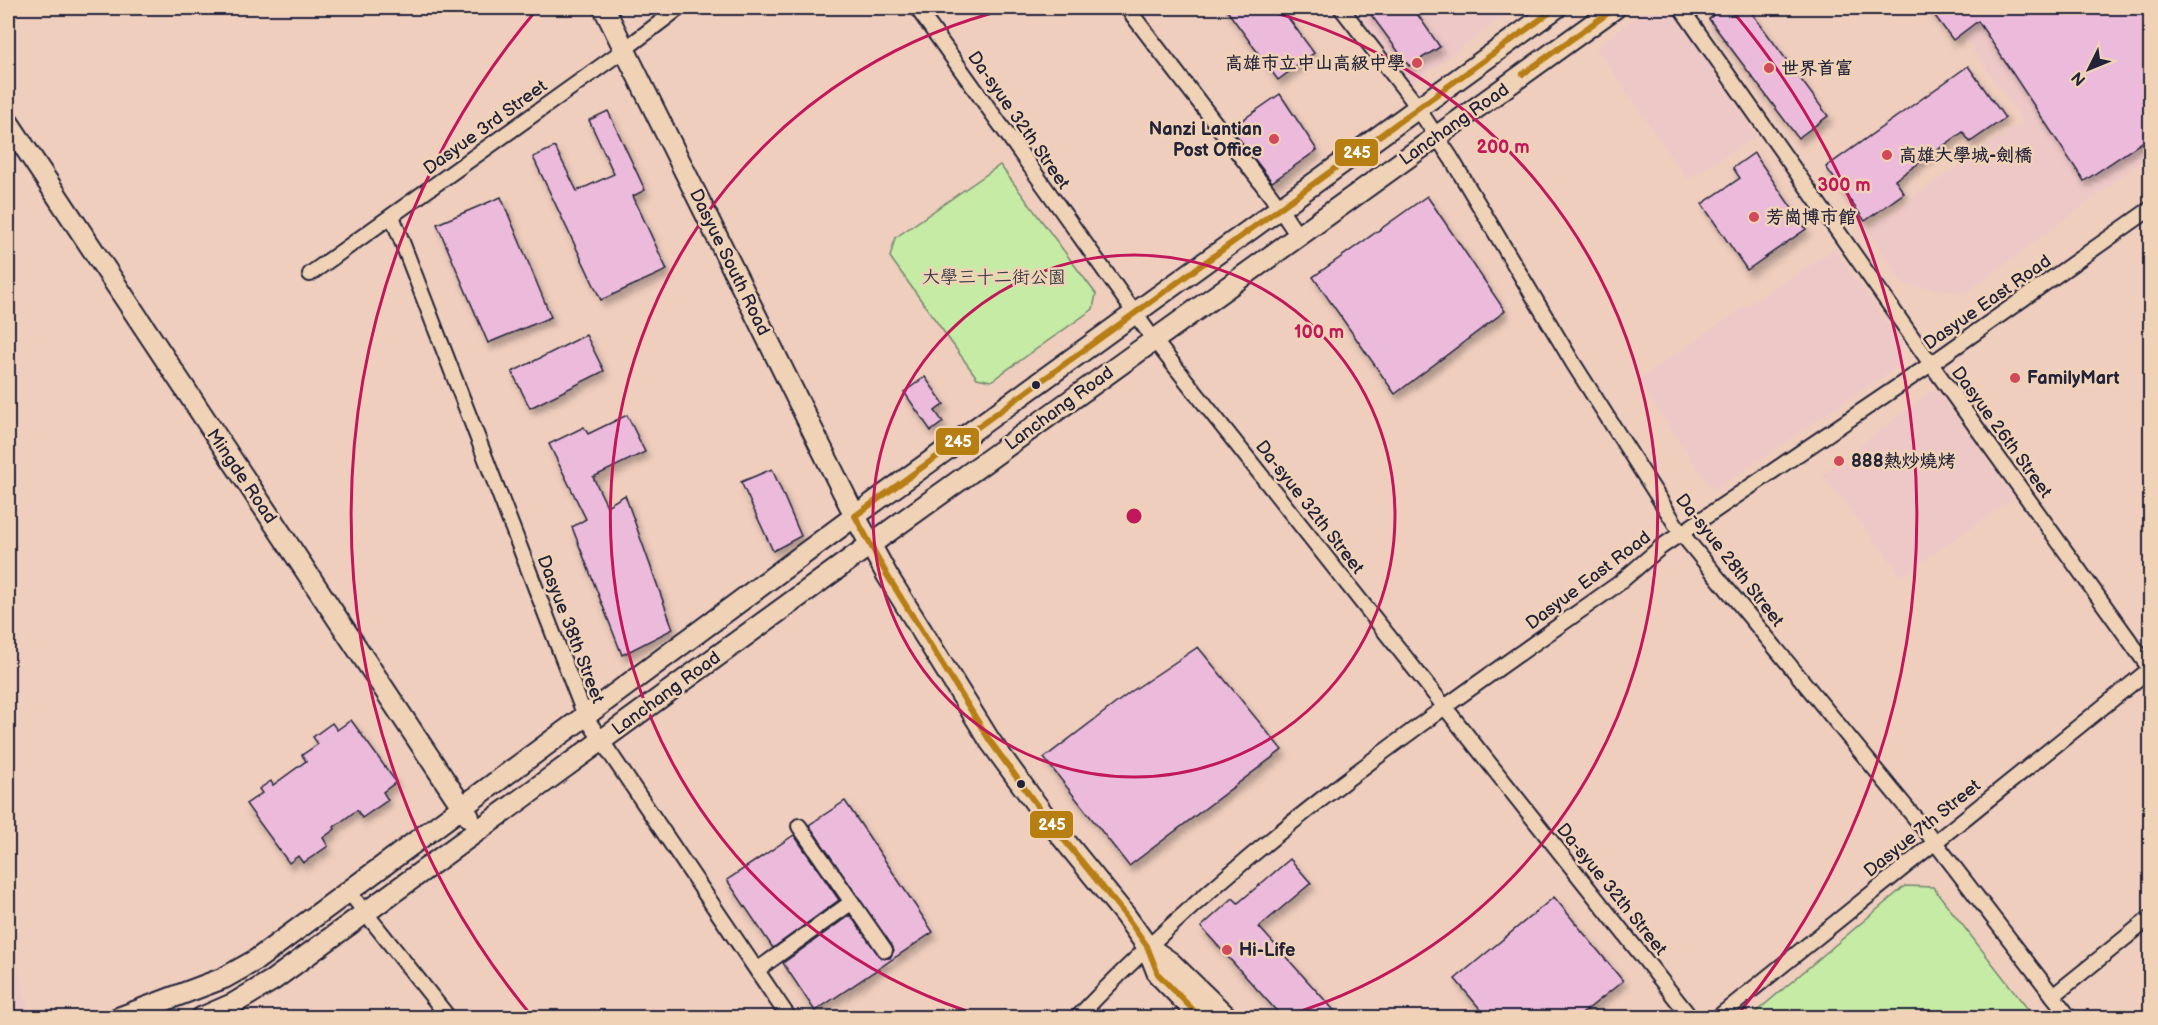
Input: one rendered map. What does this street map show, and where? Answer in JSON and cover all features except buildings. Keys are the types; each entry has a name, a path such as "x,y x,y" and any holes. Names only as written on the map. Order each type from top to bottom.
{"street":[{"name":"Dasyue South Road","path":"604,8 855,516 871,544"},
{"name":"Dasyue 3rd Street","path":"310,274 679,8"},
{"name":"Da-syue 32th Street","path":"917,8 1134,314 1691,1017"},
{"path":"1127,8 1298,236"},
{"name":"Da-syue 28th Street","path":"1341,8 1436,136 1573,363 1681,533 1934,841 2070,1017"},
{"name":"Lanchang Road","path":"118,1017 224,978 256,960 855,516 1556,8"},
{"name":"Lanchang Road","path":"201,1017 234,1011 478,829 1615,8"},
{"name":"Dasyue 26th Street","path":"1681,8 1931,364 2150,669"},
{"name":"Mingde Road","path":"8,122 461,807 478,829"},
{"name":"Dasyue East Road","path":"1077,1017 1147,946 1344,782 1444,707 1618,584 1681,533 1931,364 2151,209"},
{"name":"Dasyue 38th Street","path":"392,216 585,717 789,1017"},
{"path":"871,544 990,741 1044,815 1147,946 1158,974 1201,1017"},
{"name":"Dasyue 7th Street","path":"1716,1017 2150,669"},
{"path":"798,826 885,950"},
{"path":"349,892 364,914 449,1017"},
{"path":"757,970 852,902"},
{"path":"2053,996 2151,918"},
{"path":"1147,946 1170,962 1228,1017"}],"shaded area":[{"name":"高雄市立中山高級中學","path":"1353,8 1515,8 1410,85"},
{"path":"1649,8 1674,8 1756,137 1687,180 1596,47"},
{"path":"1944,8 2150,8 2150,156 1965,294 1904,284 1866,230 2023,121"},
{"path":"1835,249 1901,344 1898,366 1713,491 1638,380"},
{"path":"1937,390 2014,498 1902,576 1823,475 1929,392"},
{"path":"8,928 30,1017 8,1017"}],"green space":[{"name":"大學三十二街公園","path":"1000,165 1096,294 1093,309 991,381 977,378 890,257 895,238"},
{"path":"1905,886 1933,887 2034,1017 1750,1017"}],"transit line":[{"name":"245","path":"1201,1018 1158,974 1147,946 1125,915 1044,815 990,741 887,575 855,516 1556,8"},
{"name":"245","path":"1523,74 1615,8"}],"place":[{"name":"高雄市立中山高級中學","path":"1417,63"},
{"name":"世界首富","path":"1769,68"},
{"name":"Nanzi Lantian Post Office","path":"1274,139"},
{"name":"高雄大學城-劍橋","path":"1887,155"},
{"name":"芳崗博市館","path":"1754,217"},
{"name":"FamilyMart","path":"2015,378"},
{"name":"888熱炒燒烤","path":"1839,461"},
{"name":"Hi-Life","path":"1227,950"}]}
